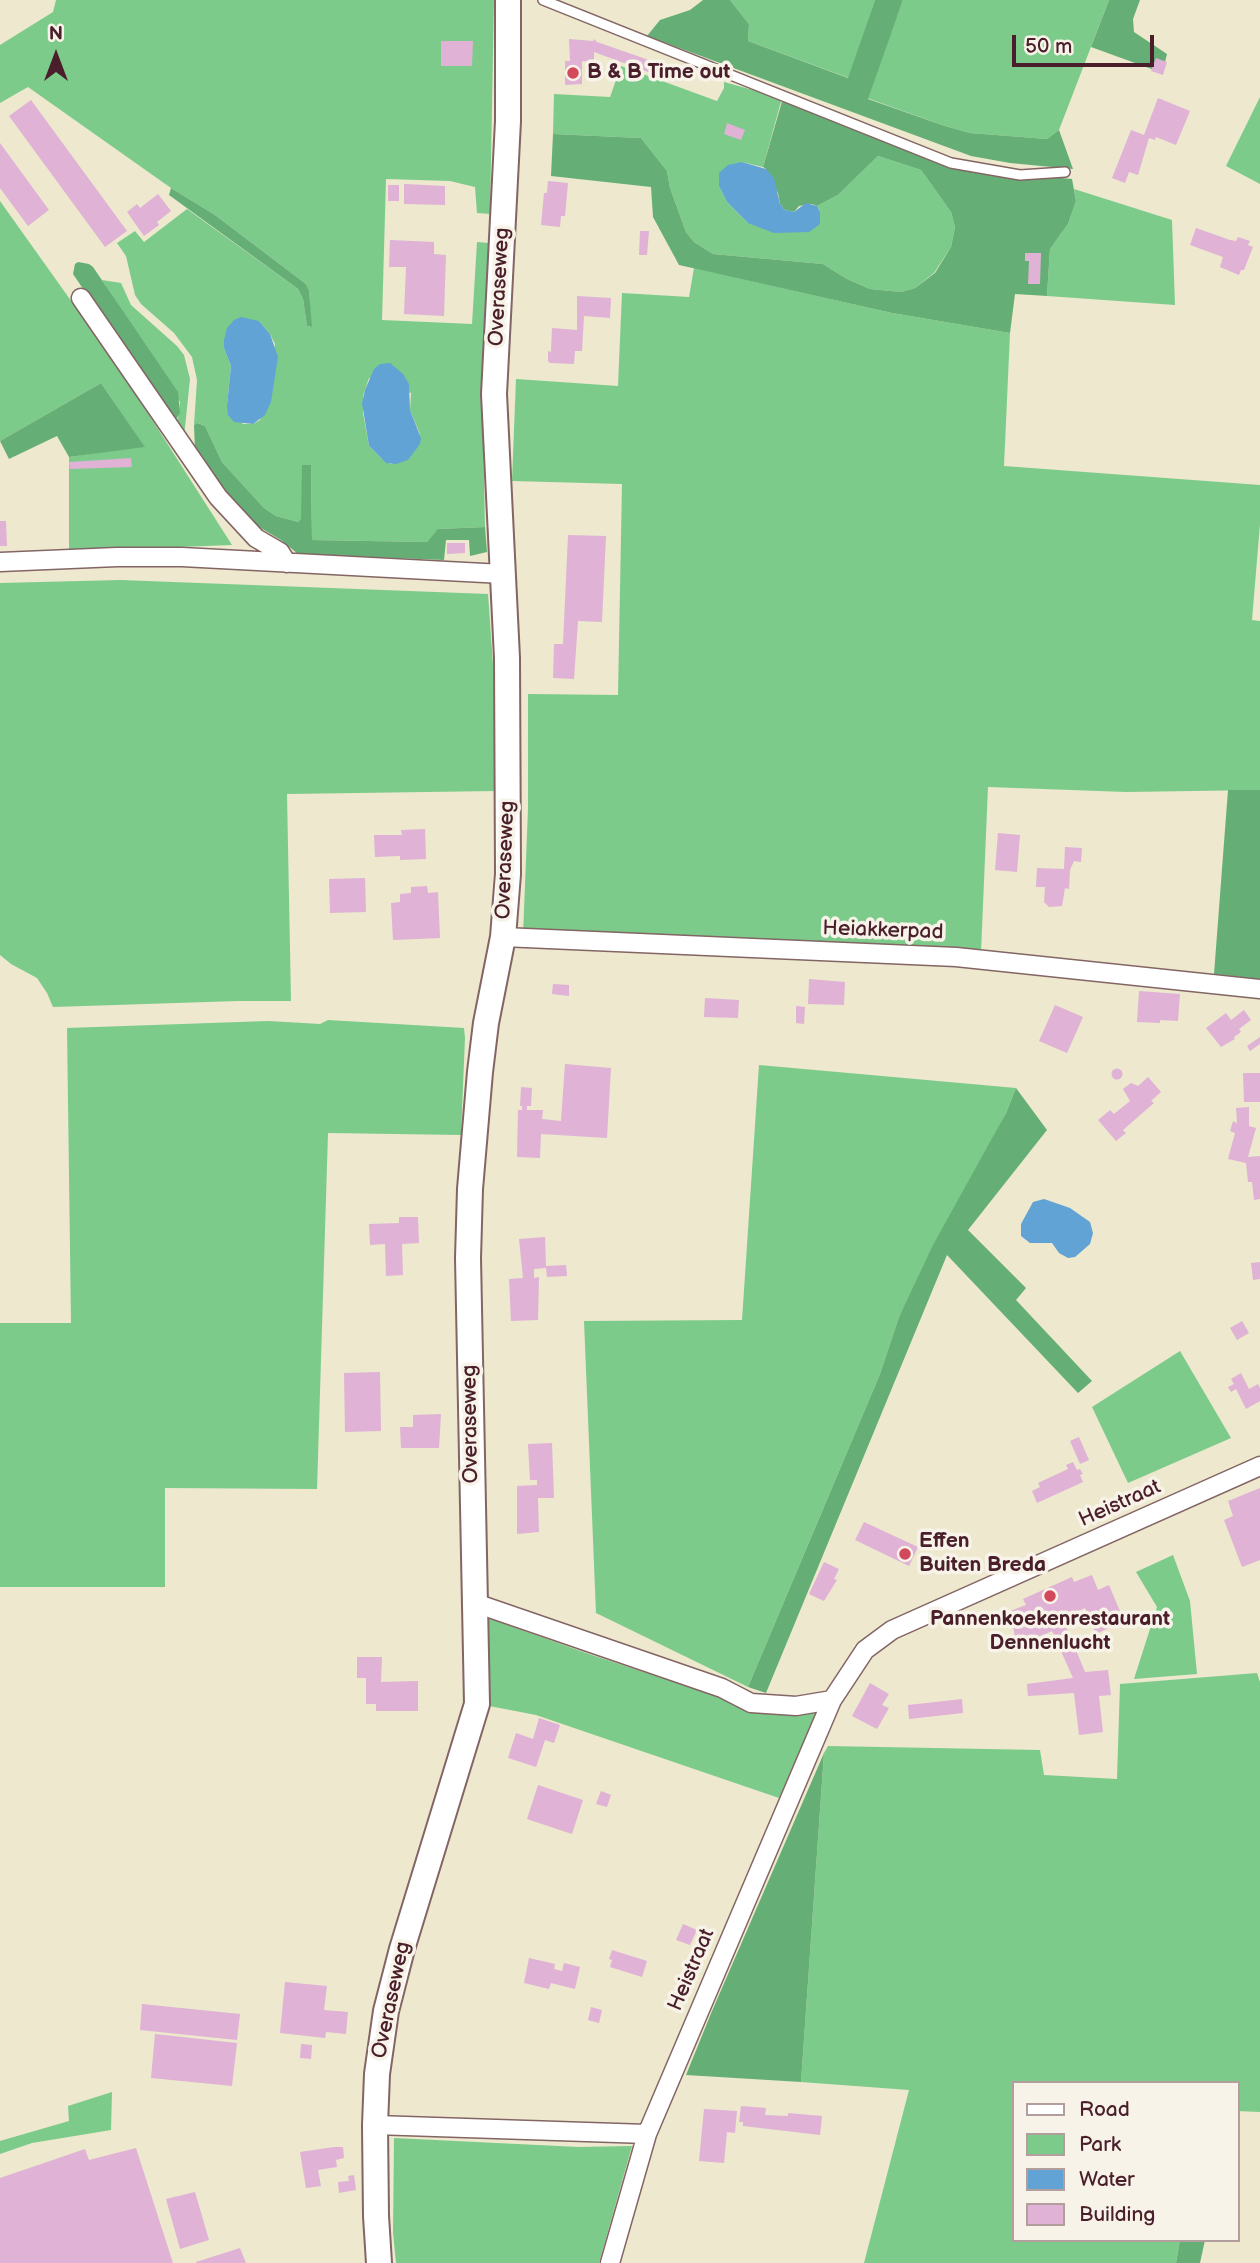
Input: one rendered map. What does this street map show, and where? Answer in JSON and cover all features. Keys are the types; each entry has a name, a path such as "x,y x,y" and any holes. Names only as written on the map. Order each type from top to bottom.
{"street":[{"name":"Overaseweg","path":"379,2263 375,2125 377,2074 386,2011 402,1949 477,1704 469,1364 470,1189 484,1035 503,937 508,874 508,658 494,394 508,121 508,0"},
{"path":"81,298 218,497 256,538 280,552 287,563"},
{"path":"0,562 182,557 503,574"},
{"name":"Heiakkerpad","path":"503,937 956,957 1111,971 1260,989"},
{"name":"Heistraat","path":"610,2263 648,2134 832,1700 865,1650 892,1630 1260,1466"},
{"path":"475,1603 722,1688 751,1703 796,1706 832,1700"},
{"path":"375,2125 648,2134"}],"lane":[{"path":"543,0 951,163 1020,175 1065,172"}],"green space":[{"path":"56,0 494,0 490,214 477,213 475,187 450,181 386,179 382,320 472,324 477,242 489,243 483,433 485,527 439,529 427,542 312,540 311,465 302,519 298,522 276,516 264,508 222,462 205,426 199,423 194,425 197,380 192,357 174,333 141,304 135,295 126,256 117,243 135,231 144,242 187,209 298,289 303,299 307,326 311,327 309,290 306,284 215,215 171,188 28,87 0,103 0,45 53,12","holes":["259,321 275,344 260,420 253,424 243,424 227,405 231,366 224,348","369,378 411,393 410,410 420,434 391,464 369,446 363,413 363,396"]},
{"path":"703,0 730,0 749,24 748,41 848,78 875,0 903,0 868,99 970,133 1047,139 1059,130 1073,169 971,156 647,36 660,20 690,10"},
{"path":"730,0 875,0 849,78 748,41 749,24"},
{"path":"903,0 1109,0 1059,130 1047,139 970,133 867,98"},
{"path":"1109,0 1140,0 1133,19 1134,32 1167,54 1164,66 1157,71 1091,47"},
{"path":"621,66 717,101 724,82 782,98 763,167 742,162 719,186 727,202 748,223 820,212 817,206 838,195 878,156 921,170 951,212 955,227 951,247 934,273 915,288 901,292 870,289 823,264 713,254 694,242 686,232 670,188 667,171 641,138 553,134 554,94 610,97"},
{"path":"1260,97 1260,184 1226,166"},
{"path":"783,98 968,165 1009,173 1072,179 1076,201 1068,224 1050,249 1047,296 1015,294 1010,333 892,313 679,265 653,217 651,187 551,176 553,134 641,138 667,171 670,188 686,232 694,242 713,254 823,264 870,289 901,292 915,288 935,273 951,247 955,227 951,212 921,170 878,156 838,195 817,206 799,206 794,212 785,210 763,167"},
{"path":"171,188 215,215 306,284 309,290 312,327 307,326 303,299 298,289 169,195"},
{"path":"1074,189 1172,220 1175,305 1047,296 1050,249 1068,224 1076,201"},
{"path":"0,201 121,371 232,545 69,551 69,457 144,446 101,383 0,441"},
{"path":"78,262 93,267 178,392 180,413 174,423 73,274"},
{"path":"694,268 892,313 1010,333 1004,466 1260,485 1260,524 1252,620 1260,621 1260,790 1126,792 988,787 981,952 523,935 528,809 528,694 618,695 622,484 512,481 516,379 618,386 622,293 689,297"},
{"path":"102,280 121,283 131,305 184,355 190,379 184,437 174,423 178,418 180,402"},
{"path":"101,383 145,447 69,457 57,436 9,459 0,441"},
{"path":"198,423 205,426 222,462 264,508 276,516 298,522 301,519 302,465 311,465 312,540 427,542 438,529 485,527 487,552 470,556 469,540 446,540 444,560 298,554 281,540 244,518 195,451 194,425"},
{"path":"121,580 488,594 494,678 496,791 287,794 291,1001 53,1007 37,978 0,955 0,583"},
{"path":"1228,790 1260,790 1260,979 1214,974"},
{"path":"328,1020 464,1028 465,1038 461,1135 328,1133 317,1489 165,1488 165,1587 0,1587 0,1323 71,1323 67,1028 268,1021 320,1024"},
{"path":"759,1065 1016,1088 1006,1113 899,1317 880,1374 748,1687 596,1613 584,1321 742,1320"},
{"path":"1016,1088 1047,1130 968,1230 1026,1288 1016,1300 1092,1381 1078,1393 947,1255 766,1693 748,1687 880,1374 899,1317 933,1245 1006,1113"},
{"path":"1180,1351 1231,1438 1128,1483 1092,1407"},
{"path":"1173,1555 1190,1601 1197,1674 1134,1679 1157,1607 1136,1572"},
{"path":"485,1617 773,1715 825,1706 779,1798 536,1715 484,1705"},
{"path":"1257,1673 1260,1682 1260,2112 1239,2111 1239,2081 1012,2081 1012,2242 1180,2242 1176,2263 864,2263 909,2090 801,2082 824,1753 828,1746 1040,1750 1044,1775 1117,1779 1120,1684"},
{"path":"824,1753 801,2082 686,2075 712,2011"},
{"path":"112,2092 111,2130 32,2143 0,2154 0,2141 69,2121 68,2106"},
{"path":"394,2138 579,2147 632,2146 599,2263 396,2263 393,2233"},
{"path":"1180,2242 1205,2242 1200,2263 1176,2263"}],"water":[{"path":"742,162 766,169 774,178 780,204 785,210 794,212 806,203 817,206 820,224 809,232 774,233 748,223 727,202 719,186 719,173 728,165"},
{"path":"241,317 259,321 270,334 278,357 271,402 265,415 253,424 234,422 228,415 231,366 224,340 227,328"},
{"path":"390,363 403,374 409,384 410,410 421,438 420,444 408,460 396,464 386,463 369,446 362,403 374,369 380,364"},
{"path":"1044,1199 1070,1208 1090,1222 1093,1233 1090,1244 1075,1257 1068,1258 1059,1253 1052,1243 1030,1243 1021,1236 1021,1224 1033,1202"}],"building":[{"path":"569,39 594,39 663,65 659,76 594,52 591,62 582,61 582,84 565,85 565,61 570,61"},
{"path":"441,41 473,41 472,66 441,66"},
{"path":"1156,58 1167,62 1163,75 1151,71"},
{"path":"671,70 682,74 680,82 669,78"},
{"path":"1158,98 1190,111 1176,145 1156,137 1155,140 1149,138 1138,175 1129,172 1125,183 1112,178 1131,130 1144,135"},
{"path":"31,100 127,231 105,247 9,116"},
{"path":"727,123 745,130 741,140 724,134"},
{"path":"0,143 49,210 28,226 0,188"},
{"path":"548,181 568,183 565,216 561,216 560,227 541,225"},
{"path":"404,184 445,186 445,205 404,204"},
{"path":"388,185 399,185 399,201 388,201"},
{"path":"158,194 171,211 157,222 159,225 144,236 127,212 137,204 140,208"},
{"path":"1196,228 1230,240 1236,241 1238,237 1250,241 1248,245 1253,247 1244,270 1241,270 1239,275 1220,267 1223,257 1190,245"},
{"path":"640,231 649,231 647,255 639,255"},
{"path":"390,240 434,242 434,254 446,255 444,316 404,314 406,267 389,267"},
{"path":"1025,253 1041,253 1040,284 1028,284 1029,261 1025,261"},
{"path":"577,296 611,298 610,318 584,316 582,351 575,351 574,364 550,363 548,351 551,352 552,328 577,330"},
{"path":"131,458 132,467 70,469 69,462"},
{"path":"0,521 6,521 7,546 0,546"},
{"path":"568,535 606,536 602,622 578,621 574,679 553,678 554,644 563,644"},
{"path":"447,543 465,543 465,553 447,554"},
{"path":"425,829 426,859 375,857 374,835 402,835 401,830"},
{"path":"998,833 1020,835 1017,872 995,870"},
{"path":"1065,847 1082,848 1081,862 1074,861 1070,870 1069,889 1065,888 1062,906 1049,907 1044,902 1045,887 1036,887 1037,868 1064,869"},
{"path":"365,878 366,912 330,913 329,879"},
{"path":"427,886 428,893 438,892 440,938 393,940 391,903 400,902 400,894 411,893 411,887"},
{"path":"809,979 845,982 844,1005 808,1004"},
{"path":"553,984 569,985 569,996 552,994"},
{"path":"1139,991 1180,994 1178,1021 1137,1022"},
{"path":"705,998 739,1000 738,1018 704,1017"},
{"path":"1055,1005 1083,1017 1067,1053 1039,1041"},
{"path":"796,1006 805,1007 804,1024 796,1023"},
{"path":"1244,1010 1251,1020 1239,1029 1241,1032 1235,1039 1221,1047 1206,1028 1226,1013 1231,1020"},
{"path":"1260,1037 1260,1044 1250,1051 1247,1046"},
{"path":"565,1064 611,1068 607,1138 541,1134 540,1158 517,1157 518,1110 522,1110 521,1087 532,1088 531,1106 527,1106 527,1110 543,1110 542,1119 561,1121"},
{"path":"1117,1069 1121,1070 1121,1078 1117,1079 1113,1078 1112,1074 1113,1070"},
{"path":"1243,1073 1260,1073 1260,1102 1244,1102"},
{"path":"1148,1077 1161,1092 1151,1101 1154,1103 1123,1130 1126,1133 1116,1141 1098,1120 1110,1110 1114,1114 1130,1101 1123,1089 1131,1083 1138,1086"},
{"path":"1249,1107 1249,1126 1256,1128 1248,1157 1260,1156 1260,1199 1254,1200 1246,1163 1228,1159 1235,1133 1230,1131 1233,1121 1237,1123 1236,1108"},
{"path":"399,1217 418,1217 419,1243 402,1244 403,1275 386,1276 385,1244 370,1245 369,1224 399,1223"},
{"path":"545,1237 546,1266 566,1265 567,1276 547,1277 546,1268 534,1269 534,1278 539,1277 538,1320 511,1321 509,1279 523,1278 519,1239"},
{"path":"1260,1262 1260,1279 1253,1280 1251,1263"},
{"path":"1242,1321 1249,1333 1237,1340 1230,1328"},
{"path":"380,1372 381,1431 345,1432 344,1373"},
{"path":"1241,1373 1249,1389 1258,1384 1260,1388 1260,1401 1246,1409 1236,1389 1231,1392 1228,1387 1234,1384 1231,1379"},
{"path":"441,1414 439,1448 401,1448 400,1427 413,1427 413,1415"},
{"path":"1079,1437 1089,1460 1080,1464 1070,1441"},
{"path":"552,1443 554,1498 538,1498 539,1532 517,1534 517,1486 537,1485 537,1480 530,1480 528,1444"},
{"path":"1073,1462 1083,1474 1080,1475 1083,1482 1037,1503 1032,1491 1040,1487 1038,1483 1068,1469 1066,1465"},
{"path":"1260,1488 1260,1560 1242,1567 1224,1520 1233,1516 1228,1501"},
{"path":"864,1522 918,1547 909,1566 855,1540"},
{"path":"824,1562 839,1569 834,1579 837,1580 824,1601 809,1594"},
{"path":"1092,1575 1098,1590 1109,1585 1124,1621 1096,1634 1085,1608 1072,1614 1076,1621 1066,1626 1085,1672 1108,1670 1111,1695 1099,1696 1103,1732 1079,1735 1074,1693 1028,1696 1027,1684 1073,1678 1052,1631 1017,1647 1010,1611 1026,1605 1023,1599 1072,1577 1074,1582"},
{"path":"357,1657 382,1657 381,1682 418,1681 418,1711 376,1711 376,1704 366,1704 366,1678 357,1678"},
{"path":"870,1683 889,1694 882,1705 889,1708 877,1729 852,1716"},
{"path":"962,1699 963,1713 909,1719 908,1705"},
{"path":"539,1718 560,1725 554,1743 545,1740 536,1767 508,1758 516,1733 533,1739"},
{"path":"538,1785 583,1800 572,1834 527,1819"},
{"path":"601,1791 611,1795 607,1807 596,1804"},
{"path":"683,1924 697,1930 690,1945 676,1940"},
{"path":"612,1950 647,1961 642,1977 610,1967"},
{"path":"529,1958 555,1964 554,1969 562,1971 564,1963 580,1967 575,1989 551,1983 549,1989 524,1983"},
{"path":"285,1982 327,1986 324,2010 348,2012 346,2034 326,2032 325,2038 280,2033"},
{"path":"142,2004 240,2014 237,2040 140,2030"},
{"path":"591,2007 602,2010 599,2023 588,2020"},
{"path":"155,2034 237,2043 232,2086 151,2078"},
{"path":"301,2044 312,2045 311,2059 300,2058"},
{"path":"741,2106 766,2108 765,2115 788,2116 788,2113 822,2116 820,2135 743,2126 743,2122 739,2122"},
{"path":"704,2109 737,2111 735,2133 727,2132 724,2163 699,2161"},
{"path":"343,2147 344,2158 336,2160 337,2167 318,2170 321,2186 306,2188 300,2152"},
{"path":"136,2148 173,2263 0,2263 0,2178 85,2149 89,2160"},
{"path":"354,2175 356,2190 339,2193 338,2182 349,2181 348,2176"},
{"path":"195,2192 209,2240 180,2249 166,2199"},
{"path":"240,2248 246,2263 196,2263 196,2262"}],"place":[{"name":"B & B Time out","path":"573,73"},
{"name":"Effen Buiten Breda","path":"905,1554"},
{"name":"Pannenkoekenrestaurant Dennenlucht","path":"1050,1596"}]}
